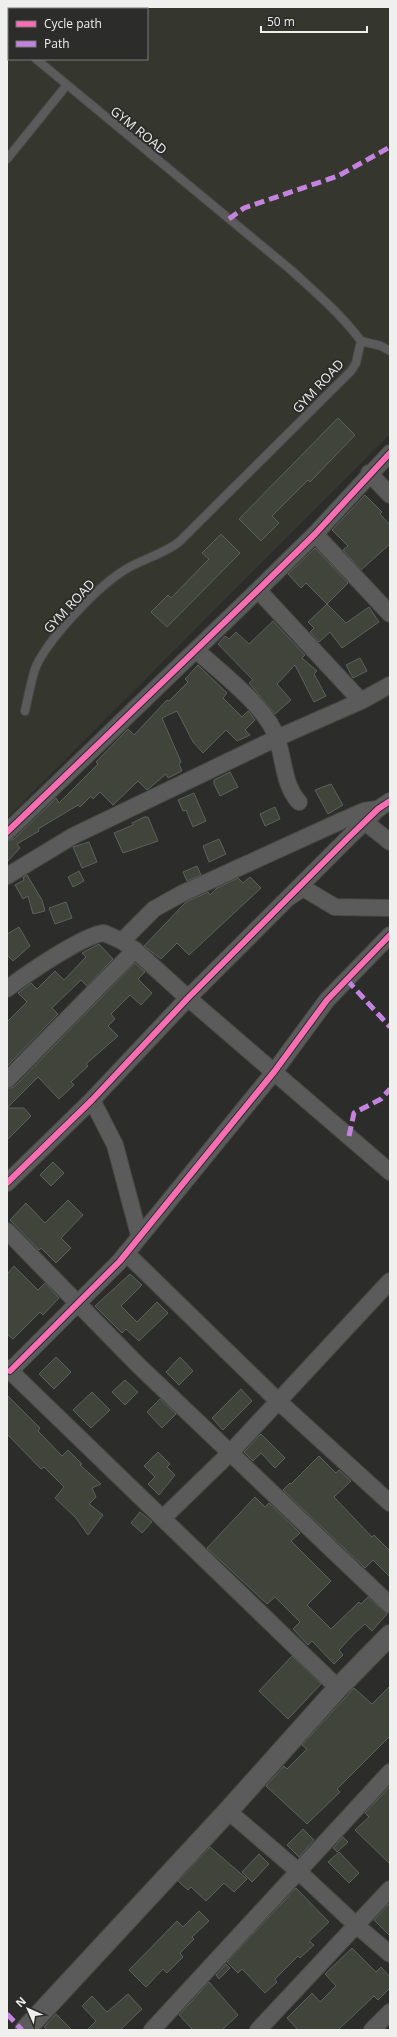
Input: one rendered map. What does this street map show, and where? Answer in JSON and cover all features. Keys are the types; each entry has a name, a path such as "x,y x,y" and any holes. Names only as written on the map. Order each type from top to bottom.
{"street":[{"path":"7,832 258,590 314,534 369,473 390,453"},
{"path":"369,473 390,495"},
{"path":"314,534 390,614"},
{"path":"258,590 361,701"},
{"path":"196,650 265,716 277,738 287,780 298,802"},
{"path":"7,876 74,836 277,738 361,701 390,685"},
{"path":"7,1183 92,1100 188,998 365,822 384,805"},
{"path":"7,1080 129,945 154,909 181,894 341,821 364,811 384,805"},
{"path":"365,822 390,842"},
{"path":"288,899 303,888 335,907 390,908"},
{"path":"7,989 30,972 99,934 109,934 129,945 188,998 390,1172"},
{"path":"338,1688 8,1369 78,1303 126,1253 139,1235 274,1072 327,1000 390,935"},
{"path":"92,1100 115,1145 139,1235"},
{"path":"7,1231 230,1453 390,1605"},
{"path":"126,1253 278,1401 390,1503"},
{"path":"163,1518 230,1453 390,1281"},
{"path":"25,2030 228,1811 338,1688 390,1635"},
{"path":"152,2030 390,1772"},
{"path":"228,1811 298,1871 356,1926 390,1954"},
{"path":"258,2030 390,1889"},
{"path":"372,2030 390,2012"}],"lane":[{"name":"GYM ROAD","path":"25,711 36,668 50,644 90,597 120,573 166,552 179,542 351,371 356,363 361,341 348,323 291,270 66,86 37,60"},
{"path":"7,159 66,86"},
{"path":"361,341 381,346 390,351"}],"shaded area":[{"path":"7,7 390,7 390,434 7,818"}],"green space":[{"path":"7,7 103,7 8,8 8,25"}],"building":[{"path":"338,418 355,435 310,482 308,480 272,516 279,523 261,541 239,519"},
{"path":"365,495 382,512 380,514 390,525 390,544 361,570 343,550 348,546 332,530"},
{"path":"221,534 240,553 167,627 151,612 168,595 171,598 209,559 202,553"},
{"path":"315,548 348,583 327,604 306,583 301,588 288,574"},
{"path":"327,604 346,623 369,607 379,622 342,648 330,632 319,642 310,632 314,628 308,622"},
{"path":"273,621 305,655 302,658 317,671 314,674 326,696 314,702 295,665 277,684 291,700 275,714 249,683 253,680 218,644 225,636 229,639 236,632 249,644"},
{"path":"360,658 367,671 353,678 346,665"},
{"path":"198,665 227,693 223,698 242,717 248,711 255,720 245,730 250,735 237,741 226,730 203,753 193,742 177,711 162,718 181,762 179,764 182,771 168,778 166,774 147,790 138,781 113,805 100,792 93,799 91,796 80,807 78,805 38,829 39,831 17,844 20,848 7,862 7,841 14,839 56,798 59,803 98,764 96,762 128,729 134,735 167,700 169,701 188,682 185,679"},
{"path":"230,772 238,787 220,796 214,784 214,780"},
{"path":"331,784 343,805 328,814 315,790"},
{"path":"194,793 206,821 193,827 186,810 183,811 178,800"},
{"path":"275,807 280,819 265,826 260,814"},
{"path":"144,817 148,817 158,841 123,853 114,833 133,825 132,823"},
{"path":"219,839 226,854 209,862 203,846"},
{"path":"89,842 97,862 82,868 73,847"},
{"path":"197,866 201,875 187,881 183,872"},
{"path":"79,871 84,881 73,887 68,877"},
{"path":"27,875 42,900 45,911 33,914 28,896 23,899 15,885 24,880 23,877"},
{"path":"250,877 261,888 189,955 177,943 161,959 144,946 186,902 208,892 210,895 217,888 238,878 243,883"},
{"path":"66,902 72,918 55,924 49,908"},
{"path":"19,927 30,946 13,961 7,955 7,934"},
{"path":"99,944 113,959 87,986 81,980 52,1008 58,1014 7,1066 7,1022 27,1002 18,993 31,983 37,989 55,971 64,980 86,957 82,953"},
{"path":"135,963 145,972 138,979 152,993 141,1005 130,995 111,1014 115,1019 108,1026 118,1036 86,1064 88,1066 71,1082 74,1085 59,1099 38,1077 7,1108 7,1089 14,1087"},
{"path":"7,1108 24,1108 31,1116 7,1140"},
{"path":"53,1162 64,1173 51,1186 40,1175"},
{"path":"68,1200 83,1215 61,1238 71,1248 56,1263 41,1248 39,1250 10,1220 26,1203 45,1223"},
{"path":"14,1266 38,1290 45,1283 59,1298 43,1315 40,1312 13,1339 7,1334 7,1274"},
{"path":"130,1274 142,1285 121,1306 137,1322 157,1302 168,1313 139,1341 126,1329 122,1333 95,1306"},
{"path":"56,1357 71,1372 54,1389 39,1374"},
{"path":"180,1357 193,1371 179,1385 166,1372"},
{"path":"125,1380 138,1392 125,1405 112,1392"},
{"path":"241,1389 252,1401 223,1430 212,1418"},
{"path":"92,1392 110,1410 91,1428 73,1410"},
{"path":"7,1395 40,1428 38,1431 62,1456 68,1450 82,1464 80,1465 101,1484 92,1488 96,1497 89,1504 103,1515 88,1535 76,1518 55,1498 64,1487 44,1467 41,1469 7,1434"},
{"path":"160,1399 176,1414 162,1428 147,1412"},
{"path":"261,1434 285,1458 275,1468 261,1453 253,1461 244,1452"},
{"path":"158,1452 170,1464 167,1467 175,1475 159,1495 148,1484 155,1477 144,1466"},
{"path":"319,1456 336,1473 339,1470 351,1481 334,1497 372,1537 374,1535 390,1551 390,1577 373,1560 365,1568 283,1490"},
{"path":"255,1497 265,1507 269,1503 300,1533 291,1541 331,1581 307,1605 331,1629 359,1602 361,1604 368,1597 387,1614 372,1631 365,1624 355,1633 339,1650 343,1655 334,1664 312,1641 308,1645 293,1629 300,1622 275,1597 267,1604 207,1548"},
{"path":"140,1512 152,1522 142,1533 131,1523"},
{"path":"292,1656 321,1684 288,1719 259,1691"},
{"path":"390,1686 390,1736 337,1789 340,1792 307,1824 266,1786 284,1766 287,1769 307,1749 302,1745 354,1688 372,1704"},
{"path":"390,1786 390,1864 355,1830 369,1817 365,1813"},
{"path":"303,1829 314,1840 299,1857 287,1845"},
{"path":"343,1837 348,1842 337,1852 333,1848"},
{"path":"210,1847 247,1879 234,1892 224,1883 206,1901 191,1887 188,1890 178,1881"},
{"path":"339,1852 359,1873 349,1883 328,1862"},
{"path":"259,1854 269,1864 252,1882 242,1872"},
{"path":"296,1888 329,1922 309,1941 314,1945 300,1958 298,1956 275,1979 277,1982 265,1993 242,1969 238,1973 227,1962"},
{"path":"390,1903 390,1936 374,1920"},
{"path":"199,1911 209,1921 192,1937 194,1939 180,1953 183,1957 167,1973 163,1969 146,1987 129,1970 177,1921 183,1927"},
{"path":"352,1948 376,1972 381,1967 390,1977 390,1988 378,2000 374,1996 338,2030 298,2030 287,2018 312,1993 320,2002 336,1986 325,1974"},
{"path":"226,1964 230,1968 219,1979 216,1975"},
{"path":"209,1982 238,2015 222,2030 193,2030 179,2015"},
{"path":"128,1994 142,2009 120,2030 87,2030 96,2021 82,2006 92,1996 107,2012"},
{"path":"56,2014 72,2030 48,2030 44,2027"}],"marked path":[{"path":"229,219 244,208 338,176 390,147"},
{"path":"347,980 390,1027"},
{"path":"349,1136 354,1113 381,1099 390,1089"},
{"path":"7,2014 22,2030"}],"cycle path":[{"path":"7,832 315,534 390,453"},
{"path":"7,1183 92,1100 188,998 348,838 378,809 390,801"},
{"path":"10,1371 120,1261 274,1072 327,1000 390,935"}]}
